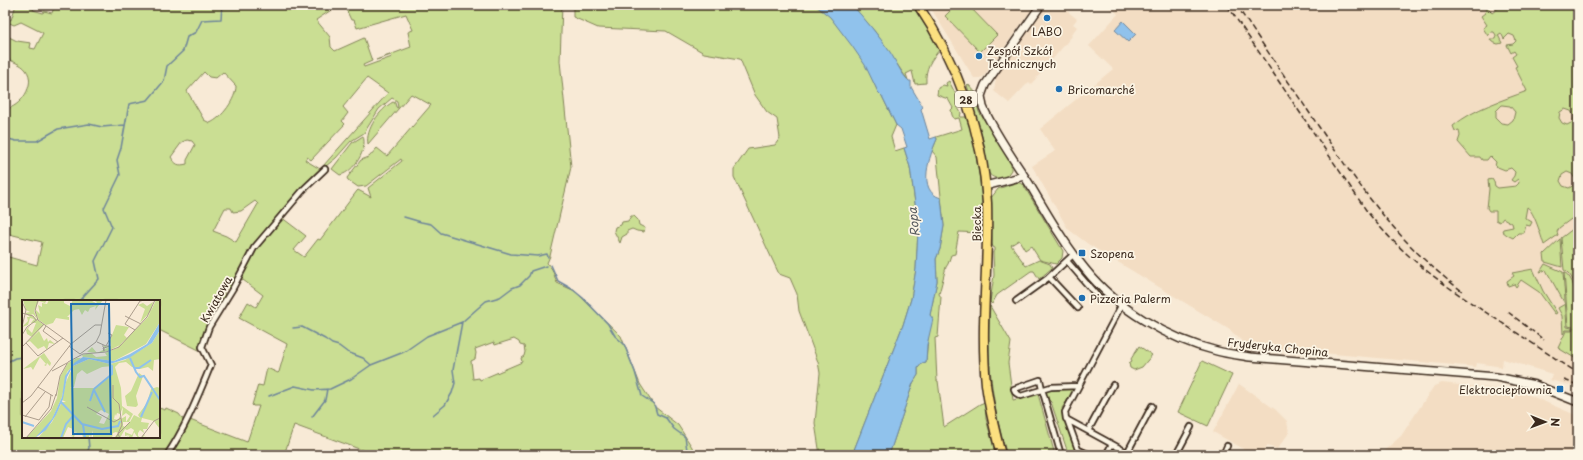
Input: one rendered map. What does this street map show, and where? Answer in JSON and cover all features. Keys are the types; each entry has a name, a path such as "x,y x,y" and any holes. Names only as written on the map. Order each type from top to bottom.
{"main road":[{"name":"Biecka","path":"918,5 942,43 963,91 976,134 985,186 987,232 984,354 986,384 1001,455"}],"street":[{"name":"Fryderyka Chopina","path":"1041,5 985,85 981,99 986,114 1074,254 1086,271 1122,304 1164,331 1188,342 1218,351 1250,357 1496,377 1536,386 1578,402"},
{"name":"Kwiatowa","path":"167,455 178,440 211,365 202,347 209,327 233,288 254,248 304,188 325,169"},
{"path":"985,186 1024,176"},
{"path":"1016,300 1049,277 1074,254"},
{"path":"1066,261 1099,298 1108,300 1112,296"},
{"path":"1049,277 1078,308"},
{"path":"1090,455 1079,453 1064,412 1122,304"},
{"path":"1061,455 1042,390 1040,380 1014,389 1020,396 1042,390 1051,387 1078,386"},
{"path":"1088,431 1113,385"},
{"path":"1066,419 1130,454 1152,406"},
{"path":"1176,455 1191,427"},
{"path":"1106,455 1112,444"},
{"path":"1223,455 1227,446"}],"shaded area":[{"name":"Zespół Szkół Technicznych","path":"929,5 1035,5 983,77 974,78"},
{"path":"1048,5 1060,5 1077,19 1073,24 1077,27 1071,35 1072,36 1042,72 1031,84 1029,82 1009,103 994,91 996,77 1026,33"},
{"path":"1112,5 1578,5 1578,387 1550,380 1552,374 1503,359 1502,367 1477,363 1476,367 1247,346 1230,330 1088,244 1068,229 1032,166 1055,151 1040,129 1113,69 1089,46 1118,14 1110,7"},
{"path":"1442,383 1522,392 1578,416 1578,455 1381,455 1401,436 1434,386"},
{"path":"1239,384 1276,410 1287,421 1289,433 1277,449 1267,446 1261,455 1247,455 1242,448 1213,432"}],"green space":[{"path":"16,5 35,5 33,10 43,13 44,11 52,13 55,5 96,5 110,9 112,5 339,5 316,20 330,37 331,47 335,51 364,38 372,61 363,65 364,67 392,57 391,55 376,60 411,47 408,32 413,30 406,14 357,28 354,20 351,20 344,5 562,5 560,61 571,167 550,256 547,263 552,269 557,283 575,291 621,336 640,384 655,407 678,425 697,455 379,455 294,425 285,452 288,455 169,455 190,420 247,442 259,406 252,405 258,385 263,386 267,368 278,373 279,372 287,344 239,318 248,302 256,307 263,295 239,277 255,248 281,217 306,236 294,250 304,257 318,239 320,240 358,190 371,197 368,188 402,161 401,159 366,186 358,187 347,178 361,160 369,157 377,148 387,156 431,105 411,94 368,144 369,133 374,120 388,105 393,102 398,108 397,101 392,98 379,109 364,133 351,141 336,158 326,166 323,166 388,93 367,78 343,107 348,113 342,121 345,124 311,160 307,157 305,160 320,169 279,216 270,224 250,251 248,250 247,252 249,254 230,287 224,289 225,296 201,341 199,350 160,330 160,300 22,300 22,438 160,438 160,408 165,410 166,408 179,414 185,422 164,455 5,455 5,256 37,265 42,242 5,233 5,109 11,108 21,100 28,88 29,76 26,70 19,64 5,57 5,35 17,41 31,43 30,48 35,49 43,33 21,22 14,25 5,21 5,18 11,20","holes":["204,72 209,77 216,78 223,72 236,86 234,97 228,108 215,121 210,123 204,120 187,91","187,140 192,141 195,145 187,160 187,164 179,165 171,157 182,142","255,201 258,204 236,242 213,231 225,208 231,208 233,212 241,211","514,339 519,342 520,345 524,346 525,352 524,356 521,358 522,362 480,380 479,378 473,379 471,361 475,359 475,349 494,342 495,345"]},
{"path":"573,5 815,5 830,16 866,65 878,92 882,96 896,125 891,137 895,151 904,148 910,167 918,231 916,269 911,299 903,325 852,455 820,455 815,423 820,373 818,362 799,311 797,294 790,278 779,274 734,177 734,169 748,149 775,145 780,138 777,119 767,112 755,95 740,59 704,53 666,31 598,28 573,17"},
{"path":"852,5 912,5 940,49 929,64 926,73 926,83 915,84 912,71 906,74 908,80 907,79 876,33"},
{"path":"956,5 968,5 997,35 980,52 945,16"},
{"path":"1483,5 1488,5 1487,6 1492,13 1500,7 1499,5 1578,5 1578,214 1559,228 1557,232 1558,235 1544,245 1535,218 1530,209 1527,207 1525,218 1532,222 1530,226 1526,225 1524,233 1518,233 1513,238 1502,231 1503,229 1513,227 1512,223 1503,218 1500,222 1496,220 1496,211 1489,211 1487,208 1489,189 1488,180 1492,179 1495,186 1498,188 1516,186 1519,183 1518,179 1514,182 1511,180 1515,172 1511,168 1505,170 1495,166 1496,162 1490,156 1487,160 1482,160 1480,157 1471,157 1458,142 1460,136 1459,130 1455,131 1453,126 1470,114 1527,91 1515,67 1517,66 1512,57 1516,54 1514,51 1511,53 1507,45 1513,44 1516,41 1514,36 1509,34 1504,39 1501,33 1498,35 1502,43 1498,44 1492,42 1490,39 1495,39 1496,35 1494,32 1491,32 1488,36 1483,28 1487,25 1481,16 1486,10","holes":["1502,105 1510,106 1515,112 1513,120 1508,124 1501,123 1496,118 1496,111","1565,109 1571,111 1574,116 1573,122 1567,125 1562,123 1559,118 1560,112","1567,172 1572,174 1575,179 1574,185 1569,188 1563,186 1560,181 1562,175"]},
{"path":"949,81 956,95 957,106 961,113 960,117 967,117 974,143 982,200 981,233 959,232 955,254 951,255 946,267 939,294 941,297 938,337 935,338 937,381 944,427 985,402 986,419 996,455 889,455 913,383 918,375 918,368 922,363 926,362 930,315 937,281 936,259 940,249 944,226 937,157 932,151 937,139 936,137 962,129 959,118 954,119 952,115 951,110 953,108 948,99 937,95 938,88 943,85 947,86 946,83"},
{"path":"968,84 976,93 976,101 979,112 1011,161 1011,170 1006,177 996,178 988,172 984,144 967,85"},
{"path":"363,136 364,141 362,153 355,165 340,175 332,169 352,143"},
{"path":"1017,182 1025,185 1024,186 1063,251 1062,258 1056,264 1040,260 1031,246 1025,250 1019,240 1011,245 1026,266 1039,260 1050,264 1052,268 1039,279 1034,271 1031,271 997,295 992,304 990,302 994,275 993,252 995,251 995,248 992,244 991,198 998,189"},
{"path":"631,216 634,216 638,220 639,225 645,228 644,232 632,229 627,231 627,234 622,237 620,243 614,231 615,227 621,225 622,222 628,221"},
{"path":"1578,225 1578,293 1571,277 1564,270 1561,238"},
{"path":"1560,239 1562,267 1545,262 1544,254"},
{"path":"1545,264 1563,272 1567,327 1572,328 1572,330 1566,330 1563,334 1562,316 1558,308 1565,304 1546,270 1540,272"},
{"path":"1533,269 1543,291 1557,313 1555,314 1539,292 1521,280 1516,287 1514,284 1508,286 1507,281 1514,276 1512,273"},
{"path":"1564,272 1570,278 1577,299 1579,326 1578,360 1558,348 1566,331 1572,331 1573,327 1568,326"},
{"path":"990,306 1011,342 1008,363 1013,400 1038,394 1055,455 1007,455 997,418 991,381 989,344"},
{"path":"1139,346 1152,355 1142,367 1134,370 1130,368 1129,363 1132,361 1131,359"},
{"path":"1202,361 1232,375 1208,426 1178,412"},
{"path":"1075,389 1062,408 1078,455 1064,455 1067,450 1051,402 1046,397 1045,393 1047,390"}],"water":[{"path":"815,5 852,5 872,28 904,75 909,81 911,81 911,87 923,107 921,109 930,139 936,137 937,139 931,154 927,172 929,188 933,194 941,198 944,226 940,249 936,259 937,281 930,315 933,319 927,345 926,362 922,363 918,368 918,375 913,383 889,455 852,455 903,325 911,299 916,269 918,230 910,167 904,148 907,147 901,129 896,125 865,65 830,17"},
{"path":"1123,21 1136,34 1128,42 1115,30"}],"waterway":[{"path":"80,300 99,279 95,261 112,227 104,208 120,175 117,160 121,148 129,104 148,100 164,81 167,66 183,51 187,37 196,32 202,20 221,19 222,5"},
{"path":"5,138 16,141 37,141 58,129 89,124 102,127 125,125"},
{"path":"404,217 431,224 441,233 511,254 538,256 547,254 548,257"},
{"path":"551,265 558,281 572,289 583,298 608,324 615,336 624,344 635,372 642,396 654,404 657,414 666,418 674,429 685,437 687,450 695,455"},
{"path":"269,396 295,386 314,390 330,389 351,379 371,365 404,352 427,336 462,322 486,301 500,297 512,288 520,285 529,276 531,271 546,266"},
{"path":"433,415 445,405 452,393 455,383 453,370 462,322"},
{"path":"293,328 302,327 332,344 339,346 347,352 363,358 370,364"},
{"path":"5,363 15,358 22,357"},
{"path":"312,417 325,400 327,389"},
{"path":"86,455 89,448 88,438"}],"railway":[{"path":"1227,5 1366,210 1396,243 1428,272 1480,309 1578,373"},
{"path":"1236,5 1351,173 1383,215 1420,255 1462,291"},
{"path":"1508,312 1544,340"},
{"path":"1564,380 1578,385"}],"place":[{"name":"LABO","path":"1047,18"},
{"name":"Zespół Szkół Technicznych","path":"979,56"},
{"name":"Bricomarché","path":"1059,89"},
{"name":"Szopena","path":"1082,253"},
{"name":"Pizzeria Palerm","path":"1082,298"},
{"name":"Elektrociepłownia","path":"1560,389"}],"water label":[{"name":"Ropa","path":"913,222"}]}
